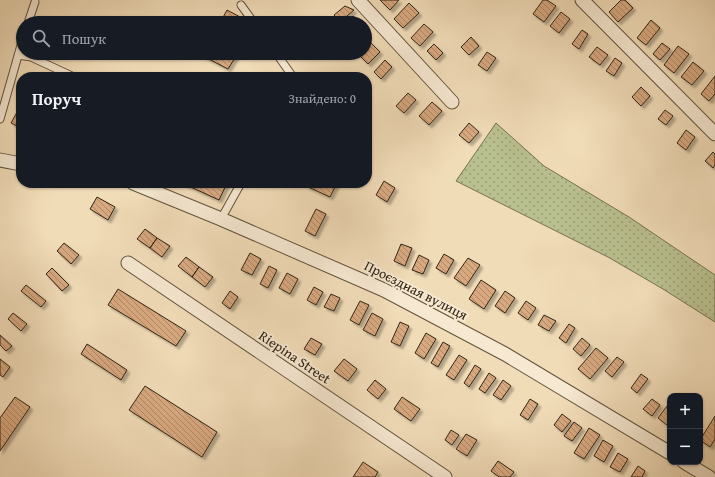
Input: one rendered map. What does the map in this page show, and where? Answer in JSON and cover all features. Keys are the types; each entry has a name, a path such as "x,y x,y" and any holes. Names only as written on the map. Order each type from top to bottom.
{"street":[{"path":"358,0 452,102"},
{"path":"582,0 715,134"},
{"path":"0,160 16,163"},
{"name":"Проєздная вулиця","path":"145,188 221,219 384,290 505,354 667,452"},
{"name":"Riepina Street","path":"128,263 445,477"},
{"path":"689,465 709,477"}],"lane":[{"path":"30,16 35,2"},
{"path":"241,5 249,16"},
{"path":"0,119 17,60"},
{"path":"37,60 63,72"},
{"path":"281,60 289,72"},
{"path":"221,219 237,188"}],"green space":[{"path":"496,123 544,166 629,217 715,275 715,322 663,289 608,257 456,181"}],"building":[{"path":"380,0 399,0 390,10"},
{"path":"543,0 547,0 556,6 544,22 533,14"},
{"path":"621,0 625,0 633,8 618,22 609,12"},
{"path":"409,3 419,13 403,28 394,19"},
{"path":"345,6 354,10 347,16 334,15"},
{"path":"227,10 238,16 224,16"},
{"path":"561,12 570,19 559,33 550,26"},
{"path":"651,20 660,28 646,45 637,38"},
{"path":"424,24 433,32 420,46 411,38"},
{"path":"582,30 588,34 579,49 572,44"},
{"path":"471,37 479,46 469,55 461,47"},
{"path":"662,43 670,49 660,60 653,54"},
{"path":"372,44 380,52 372,60"},
{"path":"434,44 443,53 436,60 427,51"},
{"path":"678,46 689,54 674,73 664,65"},
{"path":"597,47 608,55 600,65 589,57"},
{"path":"487,52 496,58 487,71 478,65"},
{"path":"615,58 622,63 614,76 606,71"},
{"path":"211,60 234,60 228,69"},
{"path":"364,60 372,60 368,64"},
{"path":"385,60 392,67 381,79 374,72"},
{"path":"693,62 704,71 692,85 681,77"},
{"path":"715,76 715,94 709,101 701,94"},
{"path":"641,87 650,96 641,106 632,97"},
{"path":"408,93 416,100 404,113 396,106"},
{"path":"432,102 442,111 429,125 419,116"},
{"path":"665,110 673,116 666,125 658,119"},
{"path":"16,114 16,126 11,123"},
{"path":"469,123 479,132 469,143 459,135"},
{"path":"686,130 695,137 686,150 677,143"},
{"path":"713,152 715,154 715,165 713,168 705,161"},
{"path":"384,181 395,188 387,202 376,195"},
{"path":"193,188 225,188 219,200"},
{"path":"310,188 334,188 330,197"},
{"path":"97,197 115,207 108,220 90,209"},
{"path":"316,209 326,214 315,236 305,231"},
{"path":"145,229 157,238 150,248 137,239"},
{"path":"157,238 170,246 162,257 150,248"},
{"path":"64,243 79,255 71,264 57,251"},
{"path":"401,244 412,248 405,266 394,261"},
{"path":"250,253 261,259 252,275 241,270"},
{"path":"444,254 454,260 446,274 436,268"},
{"path":"419,255 429,260 423,274 412,270"},
{"path":"186,257 199,267 192,277 178,266"},
{"path":"468,258 480,265 466,286 454,278"},
{"path":"269,266 277,270 268,288 260,284"},
{"path":"199,267 213,277 205,287 192,277"},
{"path":"52,268 69,285 62,291 46,274"},
{"path":"287,273 298,279 290,294 279,288"},
{"path":"481,280 496,290 484,309 469,299"},
{"path":"26,285 46,301 41,307 21,291"},
{"path":"314,287 323,292 316,305 307,300"},
{"path":"118,289 186,331 176,346 108,305"},
{"path":"230,291 238,297 230,309 222,303"},
{"path":"505,291 515,298 505,313 495,306"},
{"path":"331,294 340,298 334,311 324,307"},
{"path":"360,301 369,305 359,325 350,320"},
{"path":"526,301 536,308 528,320 518,313"},
{"path":"13,313 27,324 21,331 8,319"},
{"path":"372,313 383,319 375,336 363,330"},
{"path":"544,315 556,321 549,331 538,325"},
{"path":"400,322 409,326 400,346 391,342"},
{"path":"569,324 575,328 566,343 559,338"},
{"path":"426,333 436,339 424,359 415,353"},
{"path":"0,335 12,346 6,351 0,345"},
{"path":"311,338 322,344 315,355 304,349"},
{"path":"582,338 590,345 581,356 573,349"},
{"path":"443,342 450,346 438,367 431,363"},
{"path":"87,344 127,370 121,380 81,354"},
{"path":"596,348 608,358 590,379 578,369"},
{"path":"459,355 467,360 454,380 446,375"},
{"path":"617,357 624,362 612,377 605,371"},
{"path":"0,359 10,367 3,377 0,375"},
{"path":"344,359 357,369 348,381 334,371"},
{"path":"475,365 481,369 469,387 464,383"},
{"path":"489,373 496,378 485,393 479,389"},
{"path":"641,374 648,379 637,393 631,388"},
{"path":"375,380 386,389 378,399 367,390"},
{"path":"503,380 511,386 501,400 493,395"},
{"path":"145,386 217,432 202,457 129,410"},
{"path":"15,397 30,407 0,451 0,418"},
{"path":"402,397 420,409 411,421 394,409"},
{"path":"530,399 538,404 528,420 520,415"},
{"path":"652,399 660,405 652,416 643,409"},
{"path":"667,406 667,425 658,418"},
{"path":"562,414 571,421 562,432 554,425"},
{"path":"715,416 715,439 710,447 703,442 703,435"},
{"path":"574,422 582,428 572,441 564,436"},
{"path":"589,428 600,435 584,459 574,453"},
{"path":"451,430 459,435 452,445 445,440"},
{"path":"466,434 477,440 467,456 456,449"},
{"path":"603,440 613,446 604,462 594,456"},
{"path":"618,453 628,459 620,472 610,467"},
{"path":"498,461 514,472 510,477 499,477 491,471"},
{"path":"363,462 378,472 375,477 353,477"},
{"path":"638,466 645,471 642,477 631,477"}]}
